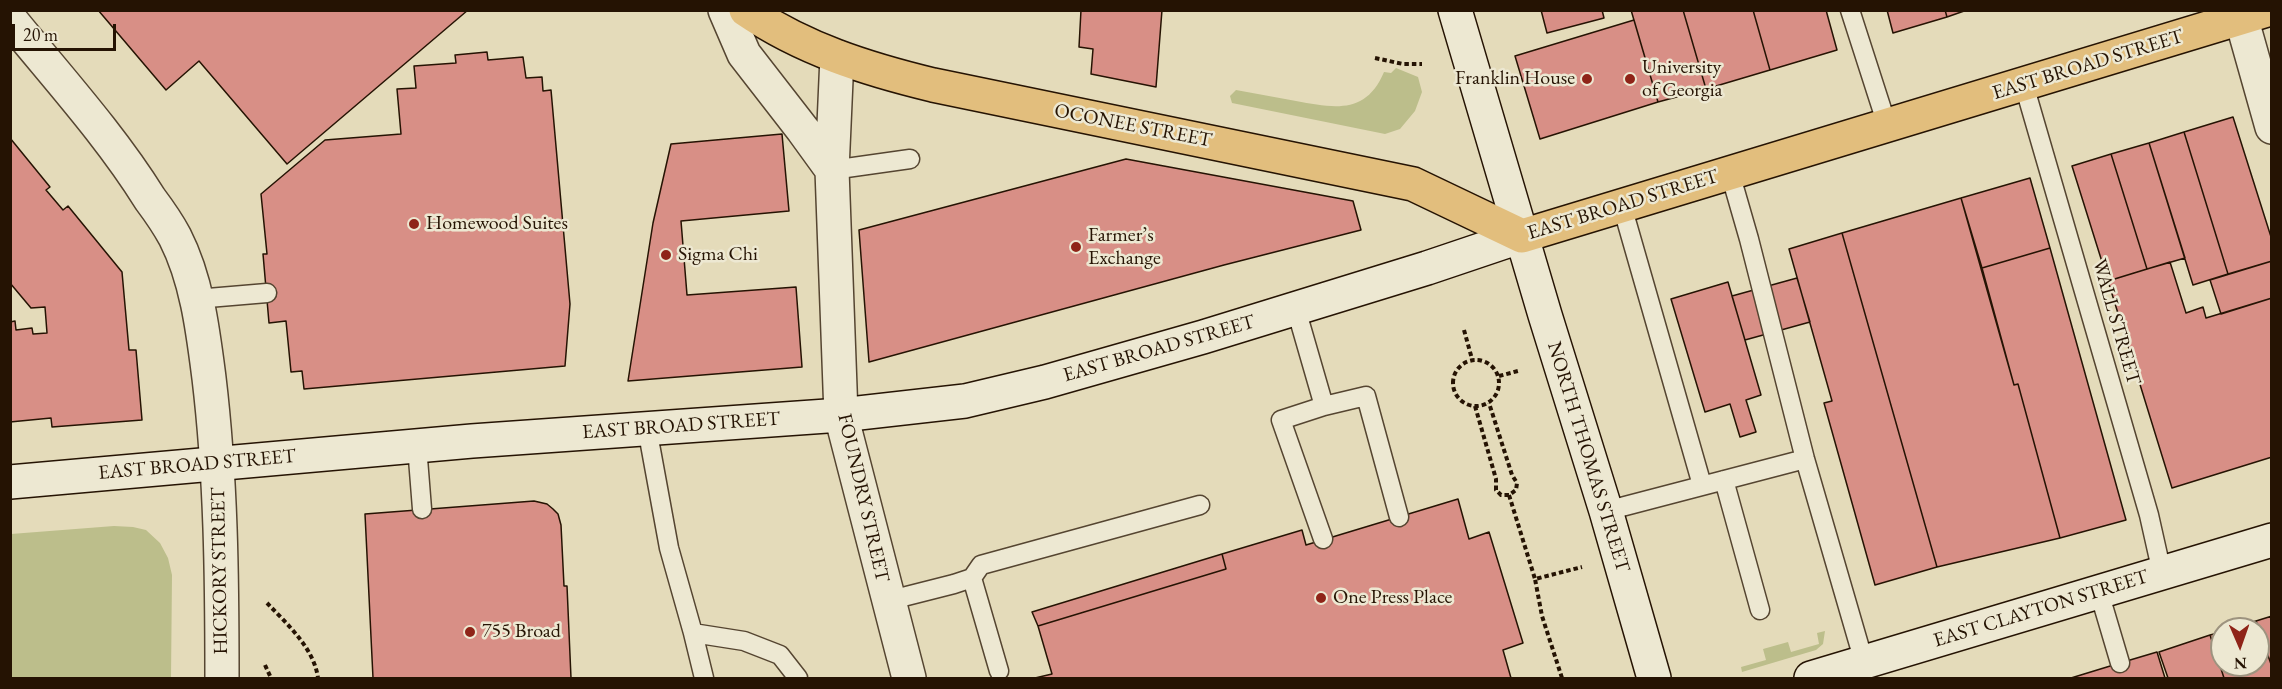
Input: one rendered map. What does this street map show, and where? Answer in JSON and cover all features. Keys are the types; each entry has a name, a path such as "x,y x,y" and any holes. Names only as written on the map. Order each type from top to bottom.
{"main road":[{"name":"OCONEE STREET","path":"746,10 764,23 837,57 874,70 933,85 1413,184 1522,236"},
{"name":"EAST BROAD STREET","path":"1522,236 2024,85 2249,13"}],"street":[{"path":"725,10 744,54 832,170"},
{"name":"NORTH THOMAS STREET","path":"1455,10 1654,678"},
{"path":"2249,13 2271,127"},
{"name":"HICKORY STREET","path":"10,19 128,163 175,237 196,299 205,347 218,463 221,522 222,678"},
{"name":"FOUNDRY STREET","path":"837,57 832,170 841,415 887,601 909,678"},
{"name":"EAST BROAD STREET","path":"10,482 417,446 841,415 965,401 1045,382 1296,309 1522,236"},
{"name":"EAST CLAYTON STREET","path":"1811,678 1874,666 2099,592 2271,540"}],"lane":[{"path":"1850,10 1887,125"},
{"name":"WALL STREET","path":"2024,85 2149,514 2162,573"},
{"path":"832,170 910,159"},
{"path":"1730,173 1805,459 1874,666"},
{"path":"1622,206 1702,485"},
{"path":"196,299 267,293"},
{"path":"1296,309 1324,406"},
{"path":"1323,539 1281,420 1324,406 1366,396 1399,517"},
{"path":"647,429 669,548 704,678"},
{"path":"417,446 422,509"},
{"path":"1606,511 1805,459"},
{"path":"1724,480 1760,610"},
{"path":"887,601 972,578 981,564 1200,505"},
{"path":"972,578 999,671"},
{"path":"2099,592 2120,663"},
{"path":"693,633 744,641 780,656 798,678"}],"path":[{"path":"1375,58 1403,64 1422,64"},
{"path":"1464,330 1472,359"},
{"path":"1472,359 1486,361 1493,366 1499,376 1500,384 1497,394 1489,402 1475,406 1463,403 1453,388 1455,372 1472,359"},
{"path":"1499,376 1518,371"},
{"path":"1475,406 1496,479 1496,490 1501,495 1509,495 1516,489 1517,483 1512,475 1489,402"},
{"path":"1509,495 1535,579 1542,616 1562,678"},
{"path":"1535,579 1582,567"},
{"path":"267,603 294,630 316,665 318,678"},
{"path":"266,665 271,678"}],"green space":[{"path":"1396,68 1418,77 1422,92 1415,111 1400,129 1385,134 1232,103 1230,96 1236,90 1323,105 1348,105 1368,96 1377,86 1384,72 1391,73"},
{"path":"114,526 146,530 160,543 168,558 172,575 171,678 11,678 11,534"},
{"path":"1825,631 1823,644 1816,650 1742,672 1741,667 1766,660 1763,649 1788,642 1791,652 1819,644 1817,633"}],"building":[{"path":"98,10 468,10 287,164 199,61 166,90"},
{"path":"1081,10 1162,10 1156,87 1091,74 1093,49 1079,47"},
{"name":"Franklin House","path":"1541,10 1602,10 1604,18 1547,33"},
{"path":"1631,10 1683,10 1706,89 1658,102"},
{"path":"1683,10 1753,10 1770,70 1706,89"},
{"path":"1753,10 1826,10 1837,50 1770,70"},
{"path":"1887,10 1945,10 1947,17 1893,33"},
{"path":"1945,10 1967,10 1947,17"},
{"name":"Franklin House","path":"1634,20 1658,102 1540,139 1515,56"},
{"name":"Homewood Suites","path":"487,52 488,60 523,57 526,78 542,77 543,91 551,90 570,304 565,366 304,389 302,371 291,372 286,321 269,323 263,254 267,254 261,194 325,140 401,134 397,89 416,88 414,66 456,63 455,55"},
{"path":"2233,117 2272,240 2272,261 2228,274 2184,132"},
{"path":"2184,132 2228,274 2193,285 2149,143"},
{"name":"Sigma Chi","path":"782,134 789,211 681,221 687,295 796,287 802,367 628,381 653,223 671,144"},
{"path":"10,138 50,187 46,190 63,210 68,206 122,272 129,350 136,350 142,420 52,427 51,418 10,422 10,322 15,321 16,330 32,328 33,334 47,333 45,307 31,308 10,283"},
{"path":"2149,143 2185,258 2147,269 2111,154"},
{"path":"2111,154 2147,269 2108,281 2072,166"},
{"name":"Farmer’s Exchange","path":"1126,159 1353,201 1361,230 869,362 859,230"},
{"path":"2030,178 2050,248 1982,268 1961,198"},
{"path":"1961,198 2014,385 2018,384 2060,538 1937,567 1842,233"},
{"path":"1842,233 1937,567 1875,585 1824,403 1832,401 1789,249"},
{"path":"2050,248 2126,520 2060,538 2018,384 2014,385 1982,268"},
{"path":"2272,261 2272,298 2221,314 2210,280"},
{"path":"2170,262 2186,313 2203,307 2206,318 2272,298 2272,457 2172,488 2108,281"},
{"path":"1797,278 1810,322 1745,340 1732,296"},
{"path":"1728,282 1761,395 1746,400 1756,432 1740,437 1730,404 1705,412 1671,299"},
{"name":"One Press Place","path":"1458,499 1469,539 1489,532 1523,643 1503,650 1511,678 1035,678 1052,674 1038,626 1226,569 1222,554 1302,530 1306,545"},
{"name":"755 Broad","path":"534,501 547,504 553,509 558,514 561,525 564,586 567,586 571,678 373,678 365,514"},
{"path":"1222,554 1226,569 1038,626 1032,612"},
{"path":"2272,616 2272,667 2270,661 2269,617"},
{"path":"2210,635 2210,677 2224,678 2168,678 2159,652"},
{"path":"2157,652 2165,678 2071,678 2120,663"},
{"path":"2270,661 2272,667 2272,678 2224,678 2270,677"}],"place":[{"name":"Franklin House","path":"1587,79"},
{"name":"University of Georgia","path":"1630,79"},
{"name":"Homewood Suites","path":"414,224"},
{"name":"Farmer’s Exchange","path":"1076,247"},
{"name":"Sigma Chi","path":"666,255"},
{"name":"One Press Place","path":"1321,598"},
{"name":"755 Broad","path":"470,632"}]}
